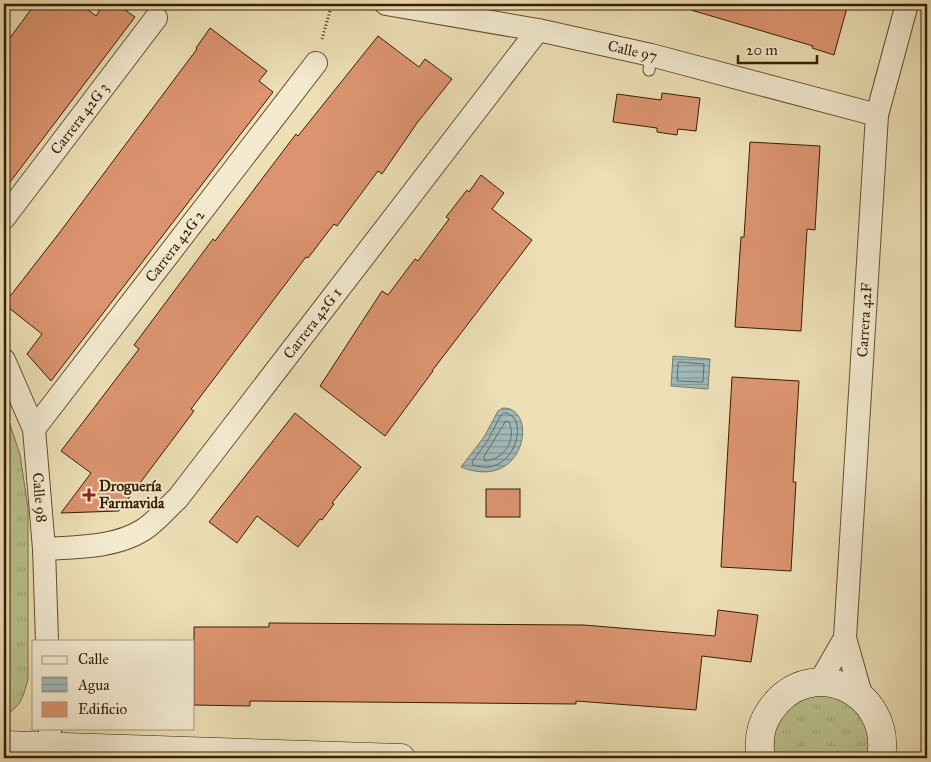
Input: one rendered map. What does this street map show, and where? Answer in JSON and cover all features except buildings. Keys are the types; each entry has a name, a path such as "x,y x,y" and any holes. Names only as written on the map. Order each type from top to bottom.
{"street":[{"name":"Calle 97","path":"386,4 538,30 650,62 877,115"},
{"name":"Carrera 42F","path":"862,698 845,638 877,115 906,4"},
{"name":"Carrera 42G 3","path":"4,218 156,18"},
{"name":"Carrera 42G 1","path":"44,549 91,546 118,541 144,530 178,498 538,30"},
{"name":"Carrera 42G 2","path":"34,429 316,63"},
{"name":"Calle 98","path":"4,360 34,429 44,549 47,640"},
{"name":"Carrera 42F","path":"819,683 845,638"},
{"path":"754,753 763,725 775,703 795,688 806,684 832,683 845,687 862,698 875,713 880,726 883,746 881,758"},
{"path":"4,745 50,737 401,758"}],"path":[{"path":"316,63 332,4"}],"green space":[{"path":"4,406 20,455 28,508 28,679 25,691 18,705 4,716"},
{"path":"815,690 864,710 874,758 770,758 773,722 783,706"}],"water":[{"path":"673,356 710,359 708,389 671,386"},
{"path":"503,408 514,411 521,420 523,433 520,447 512,459 500,469 483,472 461,467 484,437 498,411"}],"place":[{"name":"Droguería Farmavida","path":"89,495"}]}
